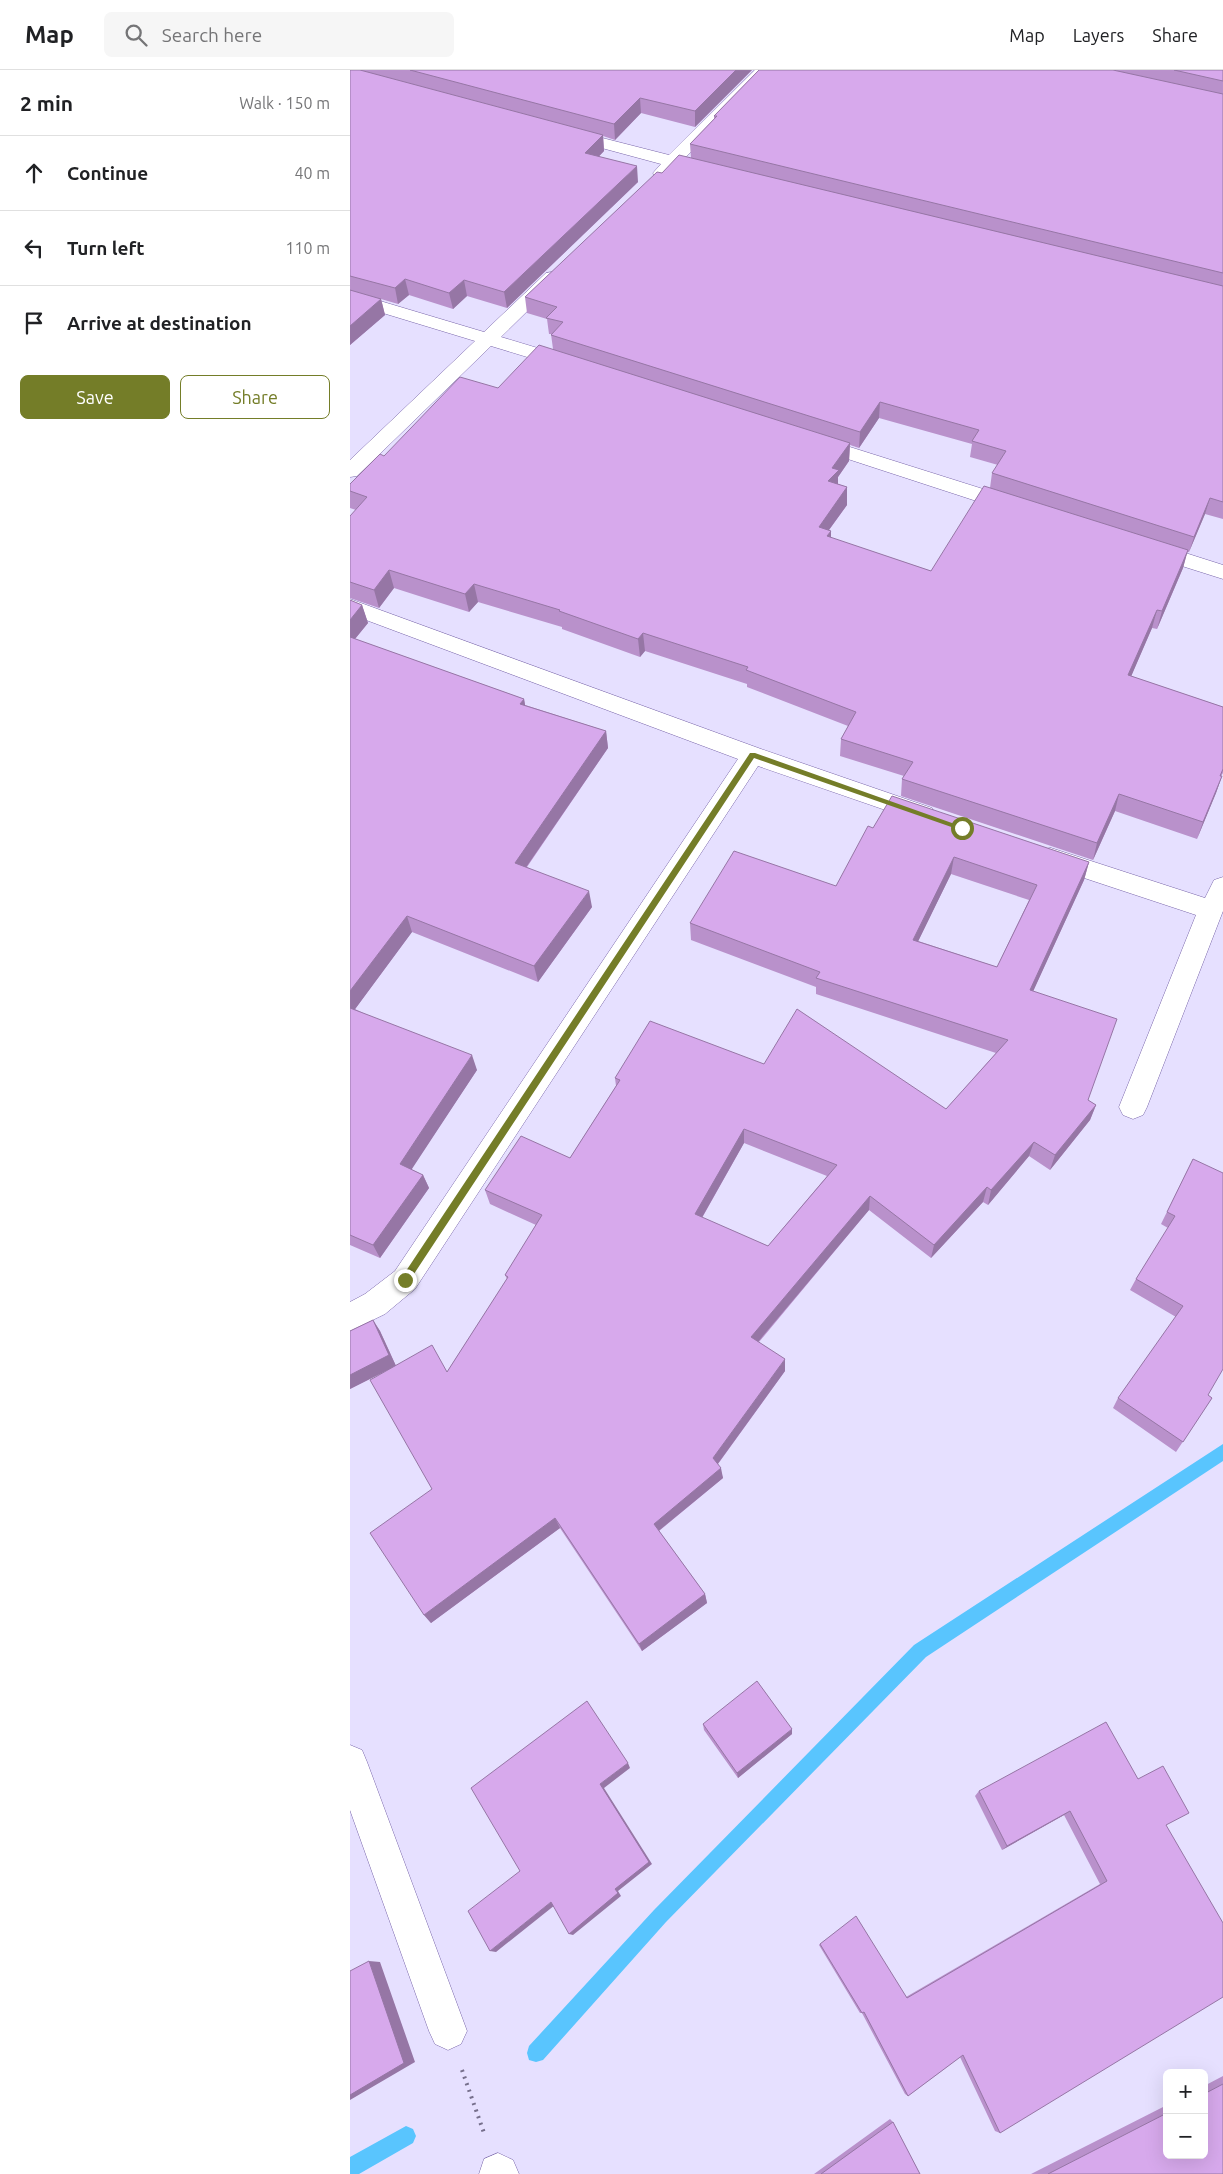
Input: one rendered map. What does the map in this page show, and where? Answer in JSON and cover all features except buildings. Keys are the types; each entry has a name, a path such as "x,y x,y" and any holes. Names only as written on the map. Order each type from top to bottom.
{"street":[{"path":"651,183 764,70"},
{"path":"549,129 721,174"},
{"path":"350,471 566,264"},
{"path":"350,297 582,368"},
{"path":"799,437 1034,512"},
{"path":"1129,542 1223,572"},
{"path":"350,606 753,755 944,821"},
{"path":"350,1317 375,1304 405,1280 753,755"},
{"path":"1027,849 1211,910"},
{"path":"1132,1107 1211,910 1223,887"},
{"path":"350,1762 448,2031"}],"path":[{"path":"448,2031 498,2174"}],"waterway":[{"path":"536,2053 660,1916 920,1651 1223,1452"},
{"path":"350,2168 406,2136"}],"route":[{"path":"405,1280 753,755 962,828"}]}
